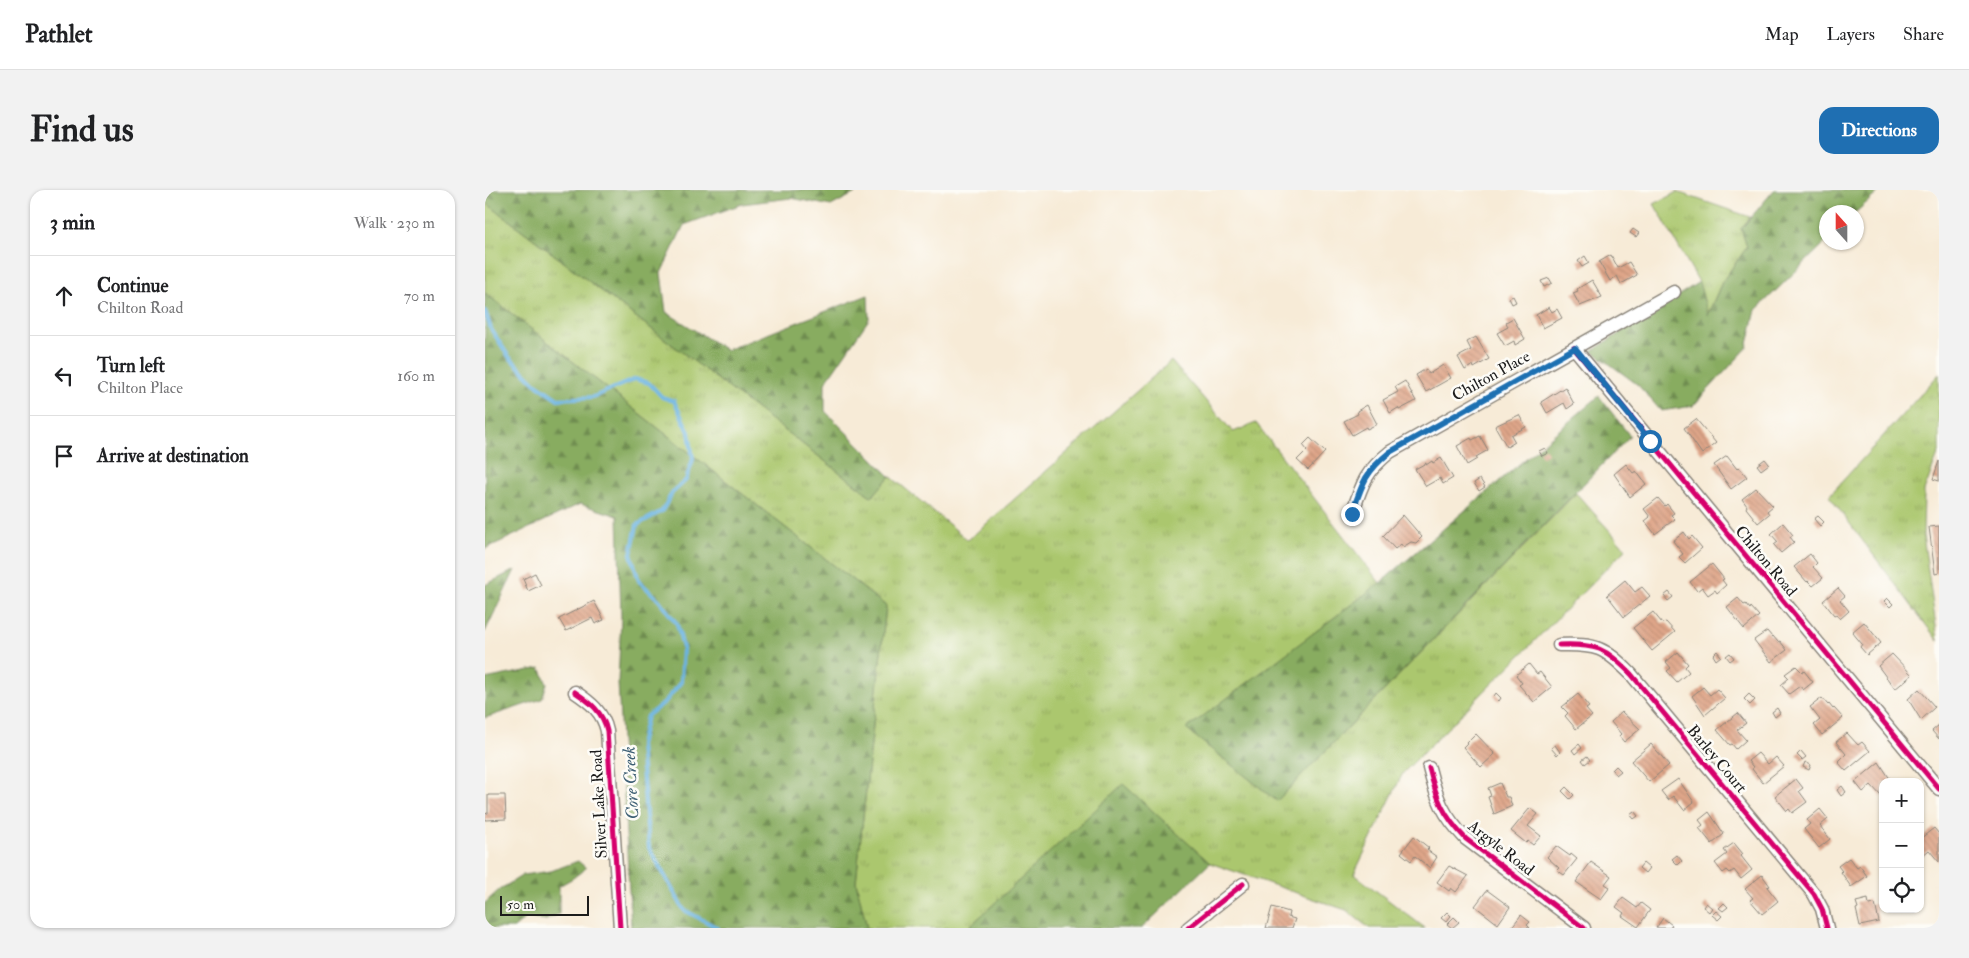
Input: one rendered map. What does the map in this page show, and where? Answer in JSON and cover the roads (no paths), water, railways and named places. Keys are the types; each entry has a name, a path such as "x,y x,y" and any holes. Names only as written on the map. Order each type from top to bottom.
{"street":[{"name":"Chilton Place","path":"1352,514 1361,485 1369,471 1390,452 1674,292"},
{"name":"Chilton Road","path":"1575,348 1939,789"},
{"name":"Barley Court","path":"1559,645 1584,644 1595,646 1615,659 1631,674 1814,894 1822,909 1827,928"},
{"name":"Silver Lake Road","path":"575,692 594,706 602,716 607,731 619,928"},
{"name":"Argyle Road","path":"1429,768 1442,810 1466,839 1585,928"},
{"path":"1188,928 1243,884"}],"waterway":[{"name":"Core Creek","path":"485,311 491,329 509,357 536,384 558,399 593,397 635,379 649,383 662,397 674,401 689,432 693,459 686,480 672,493 662,511 637,525 631,554 639,581 659,600 677,624 683,648 681,682 665,702 647,716 640,745 649,848 684,910 718,928"}]}
